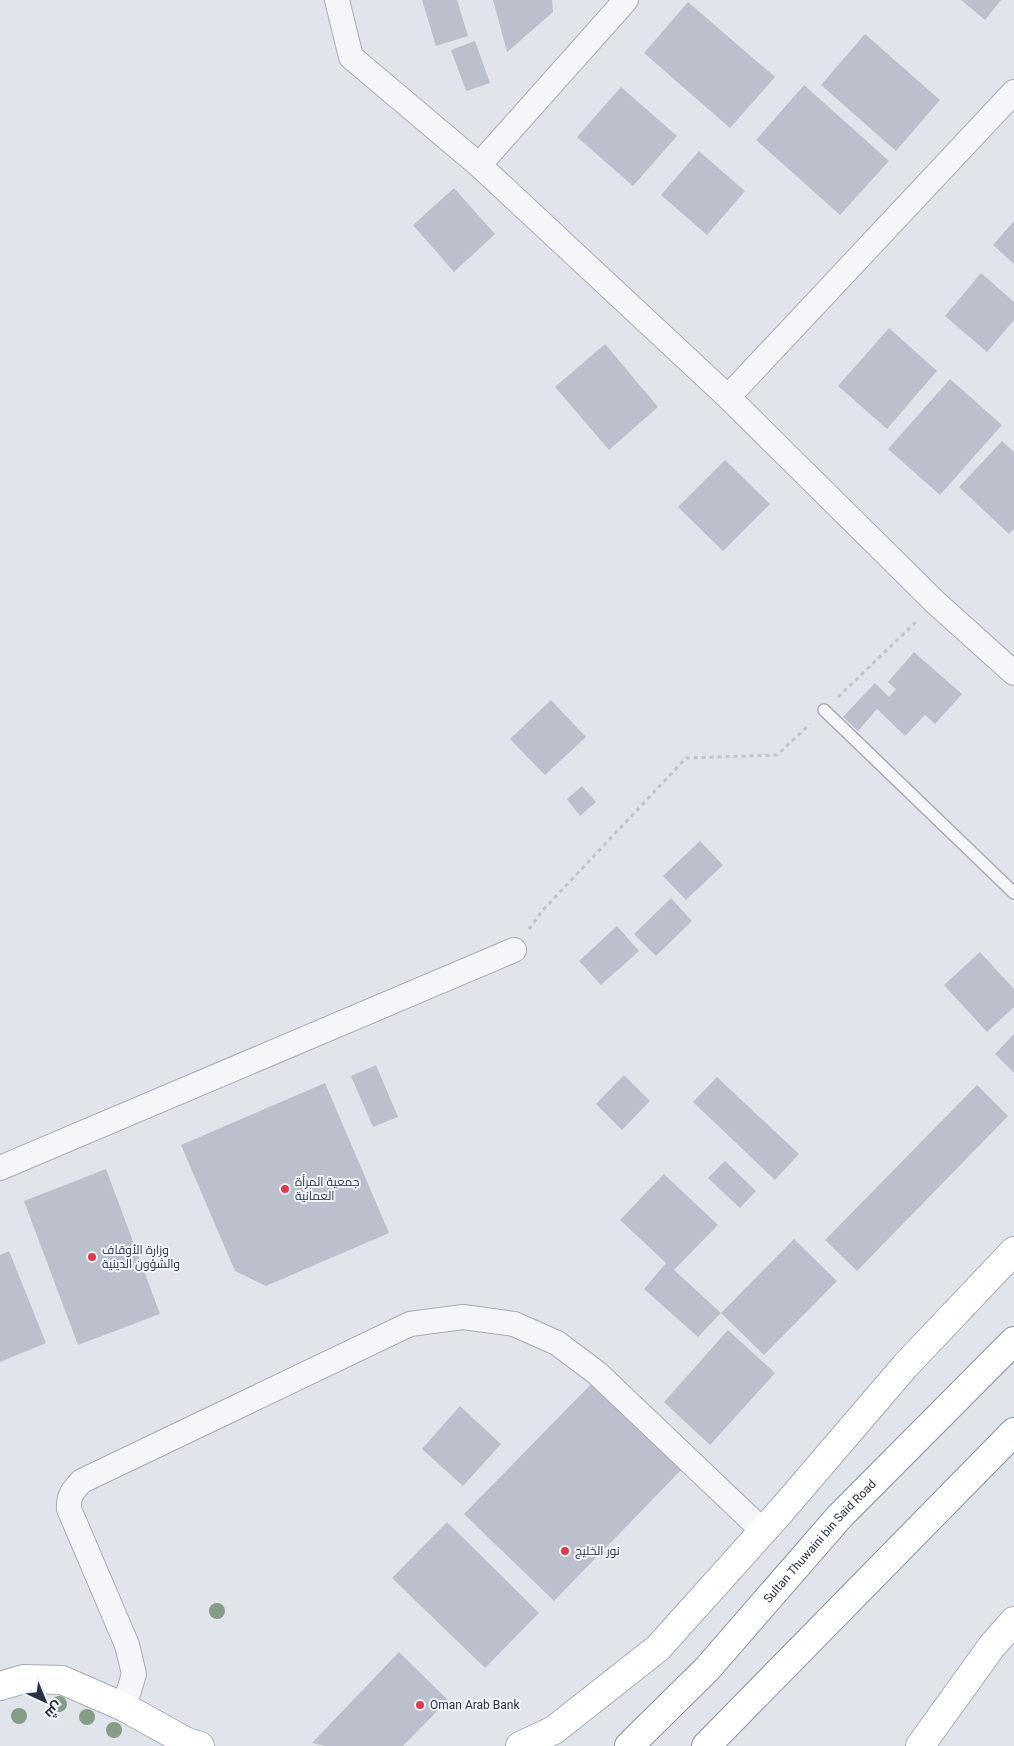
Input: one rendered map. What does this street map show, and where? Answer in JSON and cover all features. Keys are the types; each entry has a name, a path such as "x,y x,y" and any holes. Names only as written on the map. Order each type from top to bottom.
{"main road":[{"path":"520,1746 554,1730 658,1648 763,1531 906,1365 1014,1251"},
{"name":"Sultan Thuwaini bin Said Road","path":"629,1746 707,1669 840,1516 1014,1341"},
{"path":"706,1746 827,1621 1004,1447 1014,1432"},
{"path":"920,1746 992,1646 1014,1621"},
{"path":"0,1686 24,1679 62,1680 124,1707 187,1742 200,1746"}],"street":[{"path":"337,0 351,57 479,165 728,397 936,603 1014,673"},
{"path":"479,165 626,0"},
{"path":"728,397 1014,92"},
{"path":"0,1168 514,950"},
{"path":"124,1707 134,1674 127,1645 70,1509 69,1500 73,1490 82,1481 410,1324 463,1317 505,1322 514,1324 557,1343 597,1373 763,1531"}],"lane":[{"path":"824,710 1014,893"}],"path":[{"path":"514,950 543,910 686,758 777,755 936,603"}],"building":[{"path":"422,0 457,0 468,36 436,46"},
{"path":"493,0 552,0 553,12 507,52"},
{"path":"961,0 1001,0 985,20"},
{"path":"688,2 775,77 730,128 644,53"},
{"path":"865,34 940,100 896,151 821,85"},
{"path":"475,41 490,83 466,91 451,50"},
{"path":"804,85 889,161 840,215 756,140"},
{"path":"621,87 677,136 633,186 577,137"},
{"path":"699,151 745,191 707,235 661,195"},
{"path":"454,188 495,234 454,272 413,225"},
{"path":"1014,221 1014,264 993,245"},
{"path":"981,273 1014,302 1014,320 987,352 945,316"},
{"path":"889,328 937,371 887,429 838,386"},
{"path":"605,344 658,407 609,450 555,387"},
{"path":"950,379 1002,425 940,495 888,449"},
{"path":"1002,441 1014,452 1014,529 1009,534 959,487"},
{"path":"725,460 770,504 723,551 678,507"},
{"path":"914,652 962,694 935,724 925,715 905,736 877,709 858,731 843,717 875,683 889,697 896,689 888,682"},
{"path":"551,700 586,737 545,775 510,739"},
{"path":"582,786 596,802 580,816 567,799"},
{"path":"700,841 723,865 686,900 663,876"},
{"path":"671,898 692,921 656,956 634,934"},
{"path":"617,926 639,951 601,985 579,961"},
{"path":"980,952 1014,989 1014,1007 987,1032 944,985"},
{"path":"1014,1034 1014,1073 995,1054"},
{"path":"376,1065 398,1117 373,1127 351,1076"},
{"path":"624,1075 650,1101 622,1130 596,1104"},
{"path":"717,1077 799,1154 775,1180 693,1102"},
{"name":"جمعية المرأة العمانية","path":"325,1083 389,1233 266,1286 235,1271 181,1145"},
{"path":"977,1085 1008,1116 857,1271 825,1240"},
{"path":"725,1161 756,1191 740,1208 708,1178"},
{"name":"وزارة الأوقاف والشؤون الدينية","path":"106,1169 160,1314 78,1345 24,1201"},
{"path":"664,1174 718,1225 674,1270 721,1313 698,1337 644,1289 666,1263 620,1220"},
{"path":"794,1239 837,1281 764,1355 721,1313"},
{"path":"9,1251 46,1343 0,1362 0,1255"},
{"path":"728,1330 775,1373 710,1445 664,1402"},
{"path":"595,1380 684,1467 554,1601 464,1514"},
{"path":"460,1406 501,1444 463,1486 422,1449"},
{"path":"447,1522 539,1613 485,1668 392,1578"},
{"path":"399,1652 448,1700 403,1746 325,1746 312,1743"}],"place":[{"name":"جمعية المرأة العمانية","path":"285,1189"},
{"name":"وزارة الأوقاف والشؤون الدينية","path":"92,1257"},
{"name":"نور الخليج","path":"565,1551"},
{"name":"Oman Arab Bank","path":"420,1705"}]}
